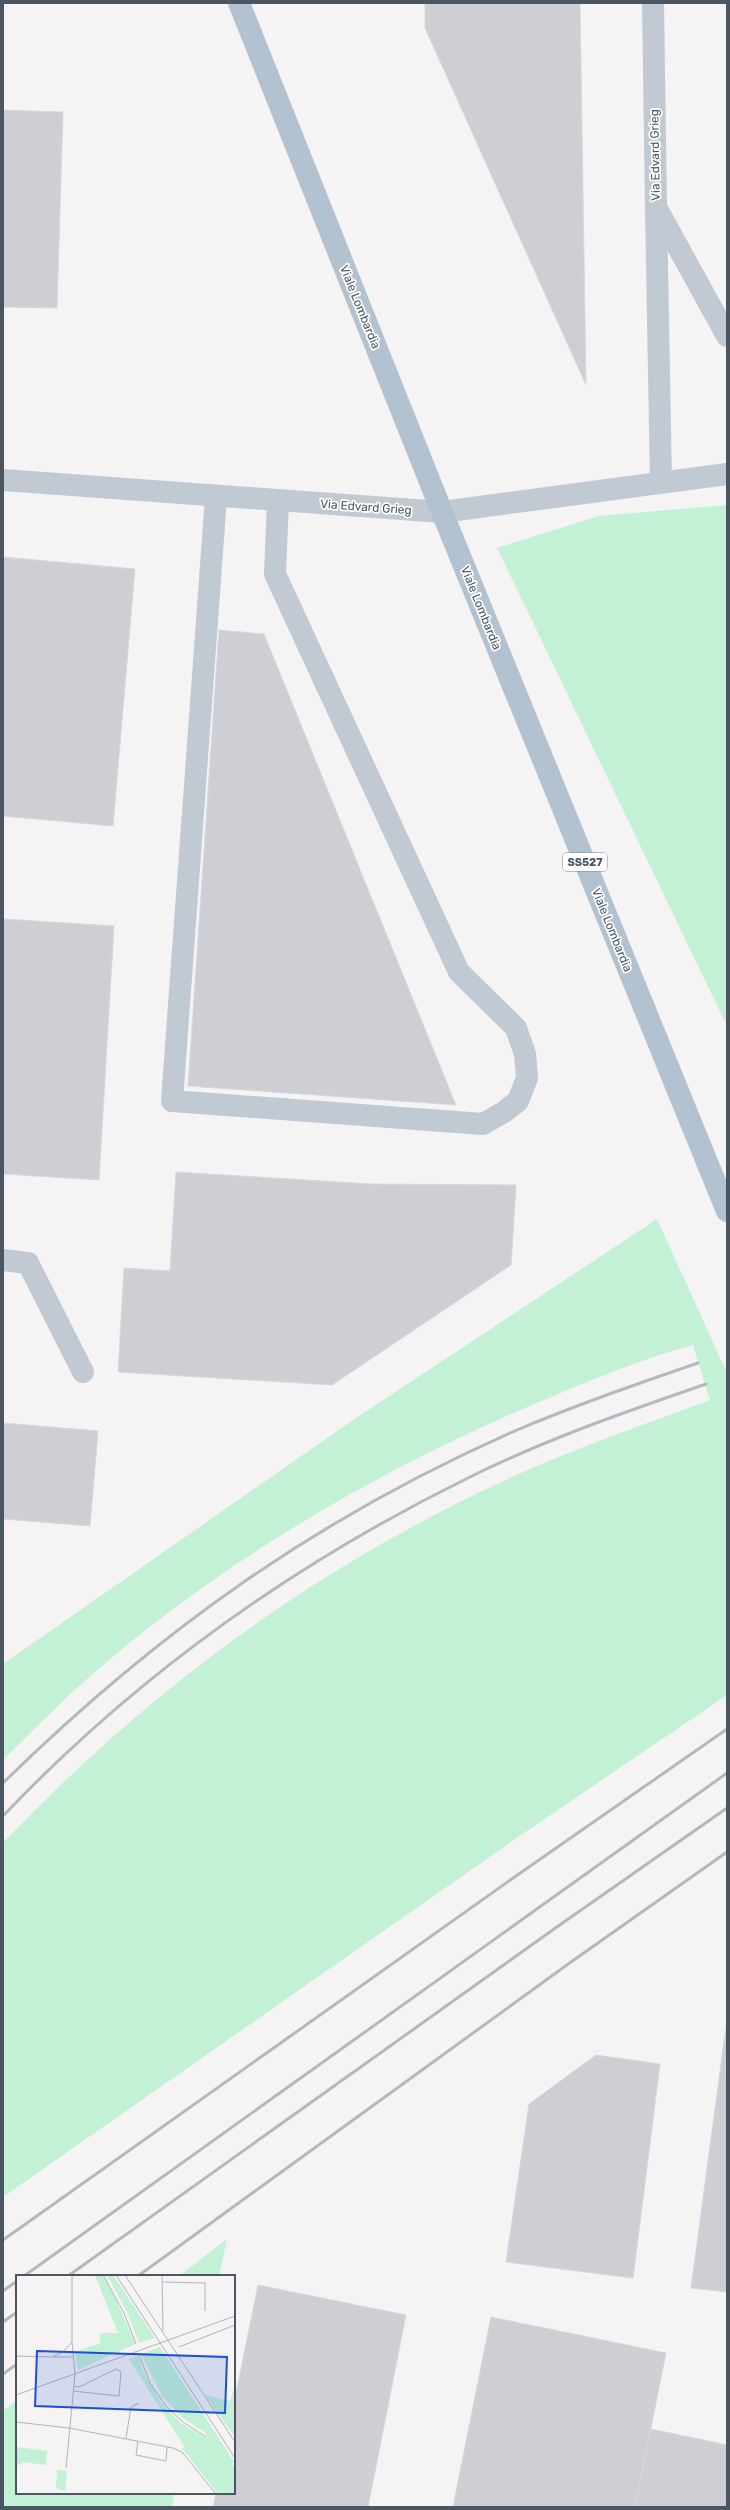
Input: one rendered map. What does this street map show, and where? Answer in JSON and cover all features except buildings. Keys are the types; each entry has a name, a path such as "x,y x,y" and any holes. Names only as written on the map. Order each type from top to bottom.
{"main road":[{"name":"Viale Lombardia","path":"239,3 442,512 727,1211"}],"street":[{"name":"Via Edvard Grieg","path":"653,3 656,207 727,336"},
{"path":"656,207 661,482"},
{"name":"Via Edvard Grieg","path":"3,480 216,497 442,512 727,474"},
{"path":"216,497 172,1100 484,1124 504,1112 518,1101 527,1078 525,1054 516,1028 459,972 275,574 278,501"},
{"path":"3,1260 28,1263 83,1372"}],"green space":[{"path":"726,505 727,1026 497,548 599,516"},
{"path":"657,1219 727,1373 727,1695 521,1835 3,2197 3,1843 110,1739 167,1691 225,1646 285,1604 347,1564 411,1527 506,1480 593,1444 710,1400 693,1345 611,1372 532,1405 414,1460 356,1491 300,1524 244,1559 190,1596 138,1636 77,1688 3,1760 3,1664 350,1422"},
{"path":"227,2239 219,2275 180,2275"},
{"path":"16,2401 16,2494 174,2494 172,2507 3,2507 3,2411"}],"railway":[{"path":"3,1783 61,1728 120,1676 243,1582 308,1540 374,1501 444,1464 517,1430 584,1403 698,1363"},
{"path":"3,1816 54,1765 107,1716 163,1670 220,1626 280,1585 341,1547 404,1511 468,1478 526,1451 585,1427 706,1384"},
{"path":"3,2240 516,1876 727,1729"},
{"path":"25,2275 727,1773"},
{"path":"69,2275 554,1929 727,1808"},
{"path":"139,2275 571,1962 727,1852"},
{"path":"3,2291 16,2282"},
{"path":"3,2322 16,2313"},
{"path":"3,2374 16,2365"}]}
